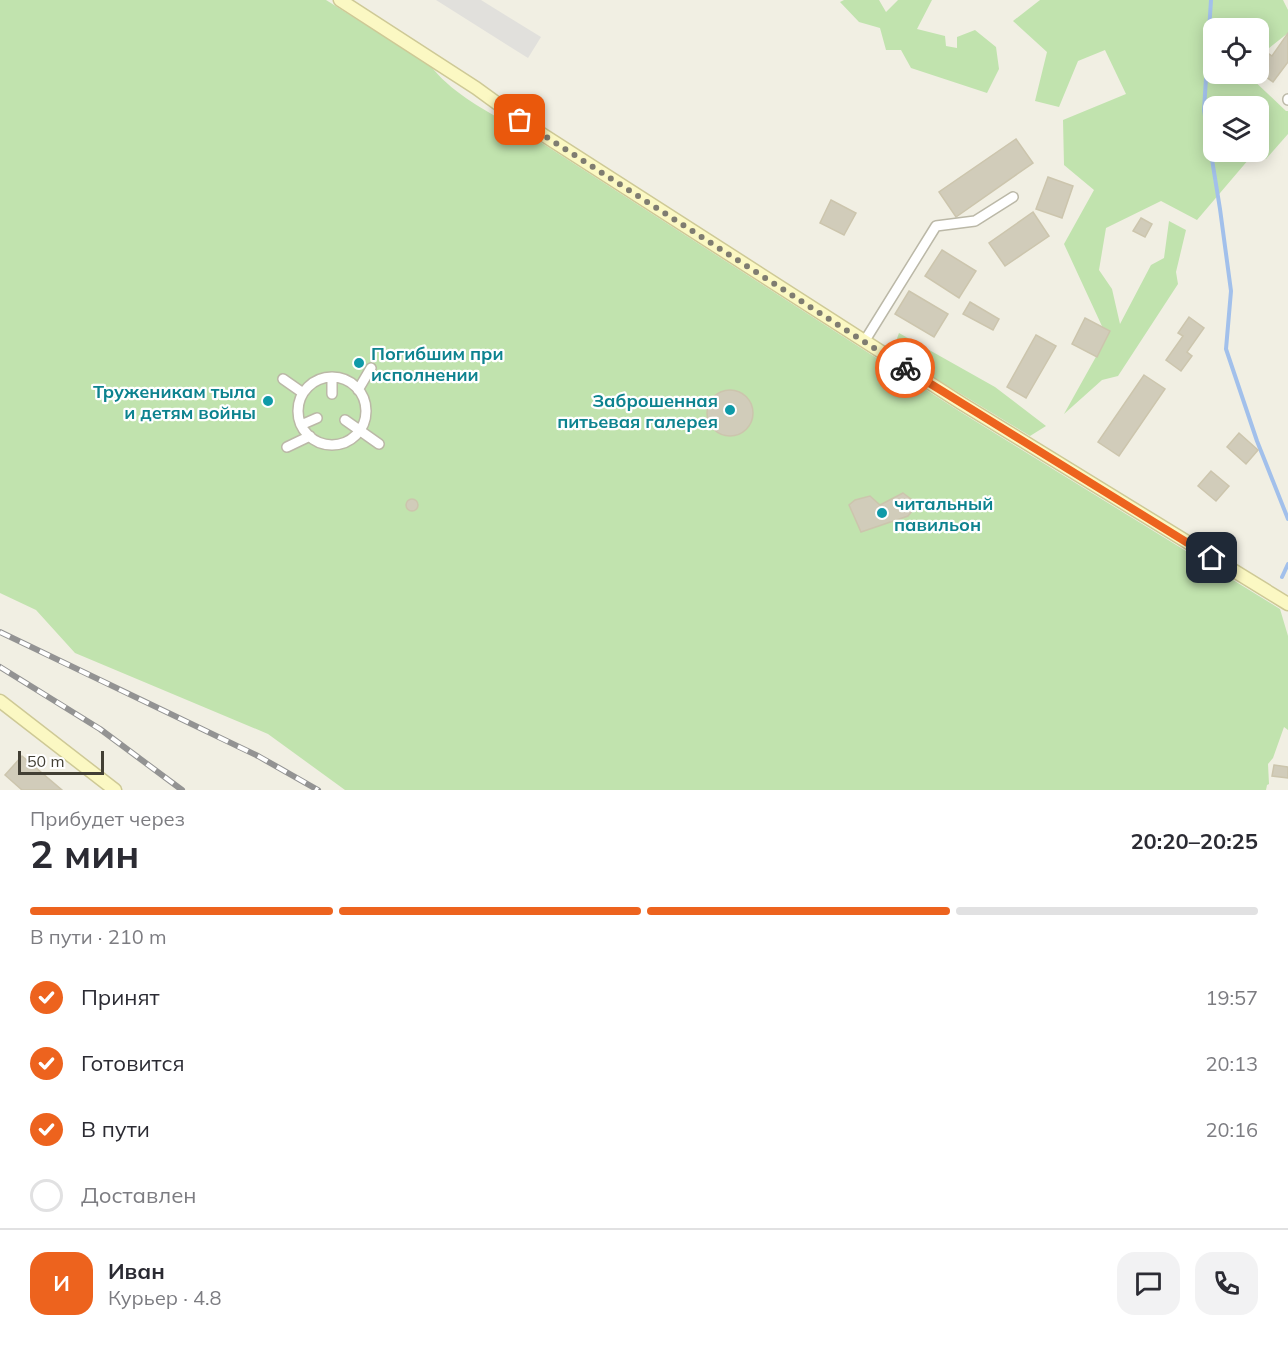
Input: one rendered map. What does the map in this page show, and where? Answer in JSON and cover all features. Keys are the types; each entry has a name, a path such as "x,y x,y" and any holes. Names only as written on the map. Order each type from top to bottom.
{"street":[{"path":"340,0 476,88 520,120 864,342 1288,604"},
{"path":"864,342 936,226 975,220 1012,197"},
{"path":"358,390 371,368"},
{"path":"332,377 332,394"},
{"path":"332,377 348,381 358,390 366,411 359,431 352,438 336,444 318,441 310,436 301,424 298,409 303,393 315,381 332,377"},
{"path":"283,379 303,393"},
{"path":"301,424 317,418"},
{"path":"345,420 379,444"},
{"path":"287,447 310,436"},
{"path":"0,702 115,790"}],"green space":[{"path":"0,0 326,0 430,65 440,77 478,106 534,138 959,411 1280,609 1288,636 1288,730 1284,727 1273,758 1268,764 1269,784 1266,790 345,790 268,734 75,653 36,610 0,593"},
{"path":"879,0 886,12 898,0 932,0 917,29 945,36 946,46 957,48 957,37 975,30 996,47 999,69 987,93 911,68 901,50 886,50 880,28 859,22 840,2"},
{"path":"1040,0 1283,0 1288,10 1288,33 1269,48 1269,18 1203,18 1203,84 1258,84 1288,111 1288,134 1269,156 1269,96 1203,96 1203,162 1246,162 1197,220 1161,201 1106,228 1099,270 1112,289 1120,324 1151,265 1164,258 1169,221 1186,230 1176,272 1178,284 1118,376 1102,380 1064,414 1107,337 1064,244 1094,190 1064,165 1063,120 1126,94 1105,50 1078,61 1059,107 1035,101 1047,52 1013,21"},
{"path":"899,333 995,387 1046,426 1030,436 892,352"}],"shaded area":[{"path":"436,0 481,0 541,37 528,58"}],"building":[{"path":"1288,33 1288,62 1273,82 1269,79 1269,54 1272,56"},
{"path":"1016,139 1033,163 956,217 939,192"},
{"path":"1048,177 1073,186 1062,218 1036,209"},
{"path":"831,200 856,213 844,235 820,223"},
{"path":"1033,212 1049,236 1005,266 989,243"},
{"path":"1141,218 1152,224 1145,237 1133,231"},
{"path":"942,250 976,271 959,298 925,276"},
{"path":"909,291 948,314 934,337 895,314"},
{"path":"970,302 999,319 993,330 963,314"},
{"path":"1189,317 1204,328 1187,352 1192,356 1181,371 1166,360 1183,336 1178,333"},
{"path":"1085,318 1110,331 1097,357 1072,344"},
{"path":"1036,335 1056,346 1026,398 1007,387"},
{"path":"1144,375 1165,389 1119,456 1098,442"},
{"name":"Заброшенная питьевая галерея","path":"730,390 746,397 753,413 746,429 730,436 714,429 707,413 714,397"},
{"path":"1239,433 1258,450 1246,464 1227,447"},
{"path":"1211,471 1229,486 1216,501 1198,486"},
{"name":"читальный павильон","path":"903,493 915,502 908,516 861,532 849,505 855,500 870,496 880,505"},
{"path":"414,499 418,505 414,511 410,511 406,503"},
{"path":"22,756 62,790 22,790 5,775"},
{"path":"1274,765 1288,767 1288,778 1272,776"}],"waterway":[{"path":"1211,0 1204,110 1231,291 1226,349 1257,441 1288,519"},
{"path":"1282,577 1288,564"}],"railway":[{"path":"0,632 258,756 318,790"},
{"path":"0,667 100,729 182,790"}],"way so far":[{"path":"520,120 905,368"}],"place":[{"name":"Погибшим при исполнении","path":"359,363"},
{"name":"Труженикам тыла и детям войны","path":"268,401"},
{"name":"Заброшенная питьевая галерея","path":"730,410"},
{"name":"читальный павильон","path":"882,513"}],"route":[{"path":"905,368 1212,558"}]}
